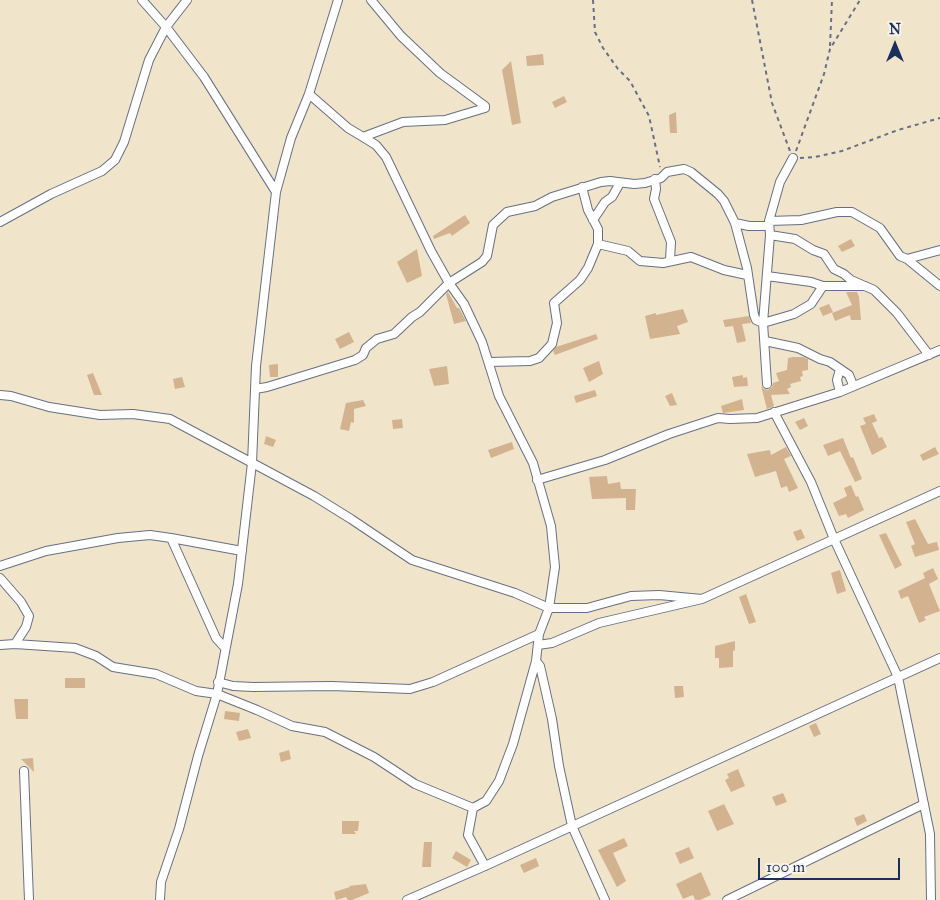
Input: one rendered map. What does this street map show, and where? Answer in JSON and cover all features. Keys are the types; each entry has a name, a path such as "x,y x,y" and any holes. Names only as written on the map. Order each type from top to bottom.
{"street":[{"path":"142,0 166,27 204,77 276,192"},
{"path":"0,222 51,194 102,170 115,160 124,142 149,60 166,27 187,0"},
{"path":"160,900 161,882 179,829 217,694 238,584 252,463 256,366 276,192 291,138 309,94 338,0"},
{"path":"363,137 403,122 445,120 485,108 485,106 440,73 401,36 371,0"},
{"path":"0,645 15,644 75,648 96,656 113,667 156,674 196,691 217,694 292,726 325,732 374,757 416,784 473,808 486,802 499,781 513,744 536,661 539,634 549,608 555,567 551,526 532,463 498,396 482,342 464,304 449,283 412,214 389,162 376,145 348,128 309,94"},
{"path":"767,384 763,324 770,235 769,224 780,182 793,158"},
{"path":"255,389 356,360 377,339 394,334 420,312 449,283 482,262 487,256 493,225 508,212 535,206 552,197 601,182 634,184 658,178 667,172 684,170 691,172 718,194 724,201 735,223 748,275 754,315 756,320 763,324 794,314 811,304 823,286"},
{"path":"658,178 654,199 671,242 670,260"},
{"path":"593,220 605,202 612,197 620,182"},
{"path":"489,362 530,361 539,358 554,339 557,323 554,303 580,280 588,268 598,244 598,229 588,210 582,187"},
{"path":"735,223 750,226 801,220 837,212 852,212 880,228 900,256 907,259 940,286"},
{"path":"770,235 794,239 824,254 834,269 851,280 874,290 897,313 929,355"},
{"path":"598,244 628,251 640,261 663,263 691,257 724,270 748,275"},
{"path":"907,259 940,250"},
{"path":"767,276 811,282 823,286 865,286"},
{"path":"765,341 798,348 830,362 849,375 853,385"},
{"path":"537,480 604,460 669,434 718,418 757,418 840,392 940,350"},
{"path":"840,369 837,380 840,392"},
{"path":"0,394 49,407 100,415 133,414 170,419 344,514 412,560 515,593 549,608 587,608 631,596 659,595 702,600"},
{"path":"774,412 811,482 834,539 898,677 930,834 931,900"},
{"path":"538,645 552,643 599,624 702,600 940,491"},
{"path":"0,566 46,551 118,538 150,536 242,551"},
{"path":"171,538 216,638 225,648"},
{"path":"0,578 21,602 29,616 26,627 15,644"},
{"path":"218,682 233,686 253,687 332,686 410,689 433,682 539,634"},
{"path":"407,900 940,658"},
{"path":"536,661 540,666 552,719 559,766 572,826 605,900"},
{"path":"24,771 29,900"},
{"path":"727,900 924,804"},
{"path":"473,808 468,834 485,866"}],"path":[{"path":"593,0 597,37 618,69 630,81 649,116 656,146 658,178"},
{"path":"752,0 772,103 793,158"},
{"path":"793,158 824,74 830,49 830,0"},
{"path":"830,49 860,0"},
{"path":"793,158 815,157 842,151 898,130 940,118"}],"building":[{"path":"543,54 544,65 527,66 526,56"},
{"path":"511,61 521,123 512,125 502,70"},
{"path":"564,96 567,102 555,108 552,102"},
{"path":"676,112 677,133 670,133 669,115"},
{"path":"465,215 470,223 452,236 450,233 434,239 433,236"},
{"path":"851,239 855,246 842,252 838,246"},
{"path":"417,249 422,276 407,283 397,262"},
{"path":"448,292 466,321 454,324 446,294"},
{"path":"846,292 857,292 861,320 851,320 850,315 835,321 832,313 852,305"},
{"path":"829,304 833,312 823,316 819,308"},
{"path":"683,309 688,322 677,326 680,334 650,339 645,316"},
{"path":"749,316 751,323 742,324 746,341 737,343 733,326 725,327 723,320"},
{"path":"349,332 354,342 340,349 335,339"},
{"path":"596,334 598,339 555,355 553,351 556,347"},
{"path":"788,358 808,359 808,370 802,371 801,381 790,384 791,387 787,389 790,394 771,395 774,406 767,409 761,386 768,390 772,387 773,383 779,381 776,373 787,370"},
{"path":"599,361 603,374 589,382 583,368"},
{"path":"278,364 278,377 270,377 269,365"},
{"path":"447,366 449,384 434,386 429,369"},
{"path":"93,373 102,395 94,395 87,375"},
{"path":"743,375 743,378 747,377 748,386 734,387 732,377"},
{"path":"182,377 185,387 175,389 173,379"},
{"path":"595,390 597,396 576,403 574,396"},
{"path":"672,393 677,405 670,406 665,396"},
{"path":"742,399 744,410 723,413 721,406"},
{"path":"363,400 366,406 354,409 354,423 351,422 349,431 340,429 346,403"},
{"path":"874,414 877,421 872,423 879,438 882,437 887,447 872,455 860,426 866,424 863,418"},
{"path":"804,418 808,426 800,430 795,422"},
{"path":"402,419 403,428 393,429 392,420"},
{"path":"266,436 276,440 273,447 264,444"},
{"path":"843,438 862,479 855,482 840,451 828,456 823,445"},
{"path":"512,442 514,449 491,458 488,450"},
{"path":"786,447 791,456 784,459 798,488 789,492 787,486 781,488 776,471 755,477 747,454 770,450 771,455"},
{"path":"935,447 939,454 923,461 920,455"},
{"path":"607,476 608,484 620,482 621,489 636,489 635,510 626,510 626,498 592,499 589,477"},
{"path":"851,485 864,510 848,518 846,514 839,516 833,503 847,496 844,488"},
{"path":"915,519 928,544 937,542 939,550 915,557 911,546 915,544 906,522"},
{"path":"801,529 805,538 797,541 793,532"},
{"path":"886,533 902,565 895,569 879,535"},
{"path":"933,568 938,579 929,584 940,611 924,617 926,620 919,623 908,596 901,599 898,591 925,578 923,573"},
{"path":"840,570 846,591 837,594 831,573"},
{"path":"746,594 756,622 749,624 739,597"},
{"path":"735,641 733,667 719,668 719,658 715,658 715,646"},
{"path":"65,678 85,678 85,688 65,688"},
{"path":"674,686 683,686 684,697 675,698"},
{"path":"14,699 28,699 28,719 16,719"},
{"path":"225,711 240,713 239,721 224,719"},
{"path":"816,723 821,734 814,737 809,726"},
{"path":"248,729 251,738 239,741 236,732"},
{"path":"289,750 291,759 281,762 279,753"},
{"path":"33,758 34,772 21,759"},
{"path":"738,769 745,786 731,792 725,780 729,778 727,774"},
{"path":"783,793 787,802 776,806 772,797"},
{"path":"724,804 734,824 717,831 708,811"},
{"path":"864,814 867,821 857,826 854,818"},
{"path":"342,821 359,821 358,831 354,831 356,834 342,834"},
{"path":"624,838 628,846 613,853 626,881 617,887 598,850"},
{"path":"424,842 432,842 431,867 422,867"},
{"path":"689,847 694,858 680,864 675,853"},
{"path":"456,851 471,860 467,867 452,858"},
{"path":"536,858 539,866 524,873 520,865"},
{"path":"701,872 711,895 700,900 695,900 693,895 683,899 676,884"},
{"path":"366,884 369,893 352,900 348,900 346,897 336,900 334,892 349,886"}]}
